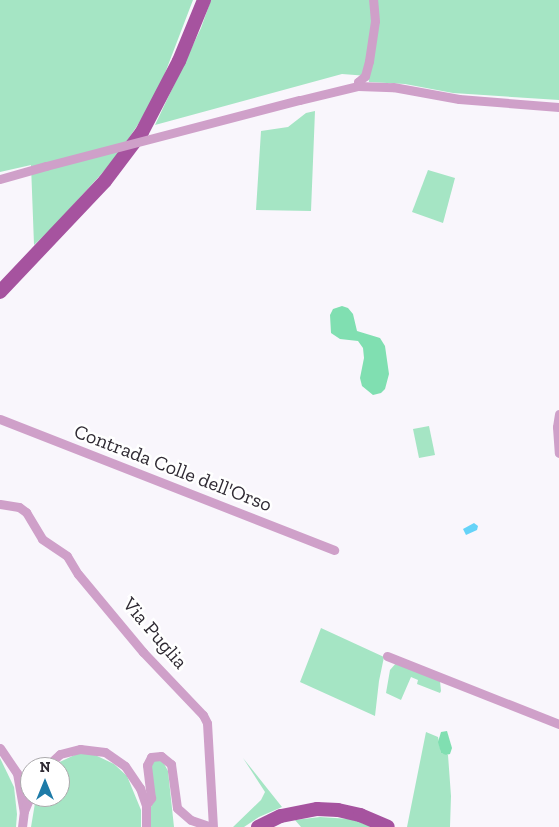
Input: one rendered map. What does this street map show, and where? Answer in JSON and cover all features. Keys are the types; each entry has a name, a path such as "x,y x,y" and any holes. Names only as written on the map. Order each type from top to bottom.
{"main road":[{"path":"0,292 105,181 142,132 179,61 204,0"},
{"path":"258,827 281,816 316,810 338,810 360,814 388,827"}],"street":[{"path":"358,86 358,82 364,76 370,60 375,21 373,0"},
{"path":"0,179 358,86 393,86 459,99 559,107"},
{"path":"559,414 557,427 559,453"},
{"name":"Contrada Colle dell'Orso","path":"0,419 334,550"},
{"name":"Via Puglia","path":"0,504 19,507 26,512 42,539 67,556 78,574 143,652 203,715 206,723 212,827 191,820 177,808 171,764 161,756 151,757 149,760 151,798 146,805"},
{"path":"387,656 559,724"},
{"path":"0,748 17,773 24,811"},
{"path":"57,757 60,754 80,748 105,752 125,766 140,788 146,805 146,827"},
{"path":"22,827 26,807"}],"green space":[{"path":"0,0 193,0 157,94 137,126 114,160 54,226 34,245 31,165 0,172"},
{"path":"211,0 559,0 559,100 453,93 405,84 369,82 368,76 342,74 155,125 201,28"},
{"path":"315,111 311,211 256,210 261,131 288,127 306,113"},
{"path":"428,170 455,178 443,223 412,212"},
{"path":"342,306 348,308 353,314 357,331 380,338 385,346 389,374 385,389 381,393 373,395 362,386 360,378 364,358 363,348 358,341 340,339 331,333 330,315 333,309"},
{"path":"429,426 435,455 419,458 413,429"},
{"path":"321,628 384,657 375,716 300,682"},
{"path":"397,662 440,681 440,693 417,684 418,680 411,677 401,700 386,693 390,670"},
{"path":"447,731 452,748 450,754 446,755 441,753 438,742 441,732"},
{"path":"426,732 438,737 441,753 448,755 451,796 450,827 407,827"},
{"path":"79,753 95,755 114,764 127,776 141,810 141,827 31,827 34,807 70,807 70,757"},
{"path":"0,758 14,787 17,814 16,827 0,827"},
{"path":"243,758 282,807 259,817 244,827 233,827 261,800 265,792"},
{"path":"156,760 162,760 168,771 174,827 150,827 150,810 155,796 150,769 151,763"},
{"path":"320,817 350,819 373,827 301,827 295,820"}],"water":[{"path":"474,523 478,526 477,530 466,535 463,529"}]}
